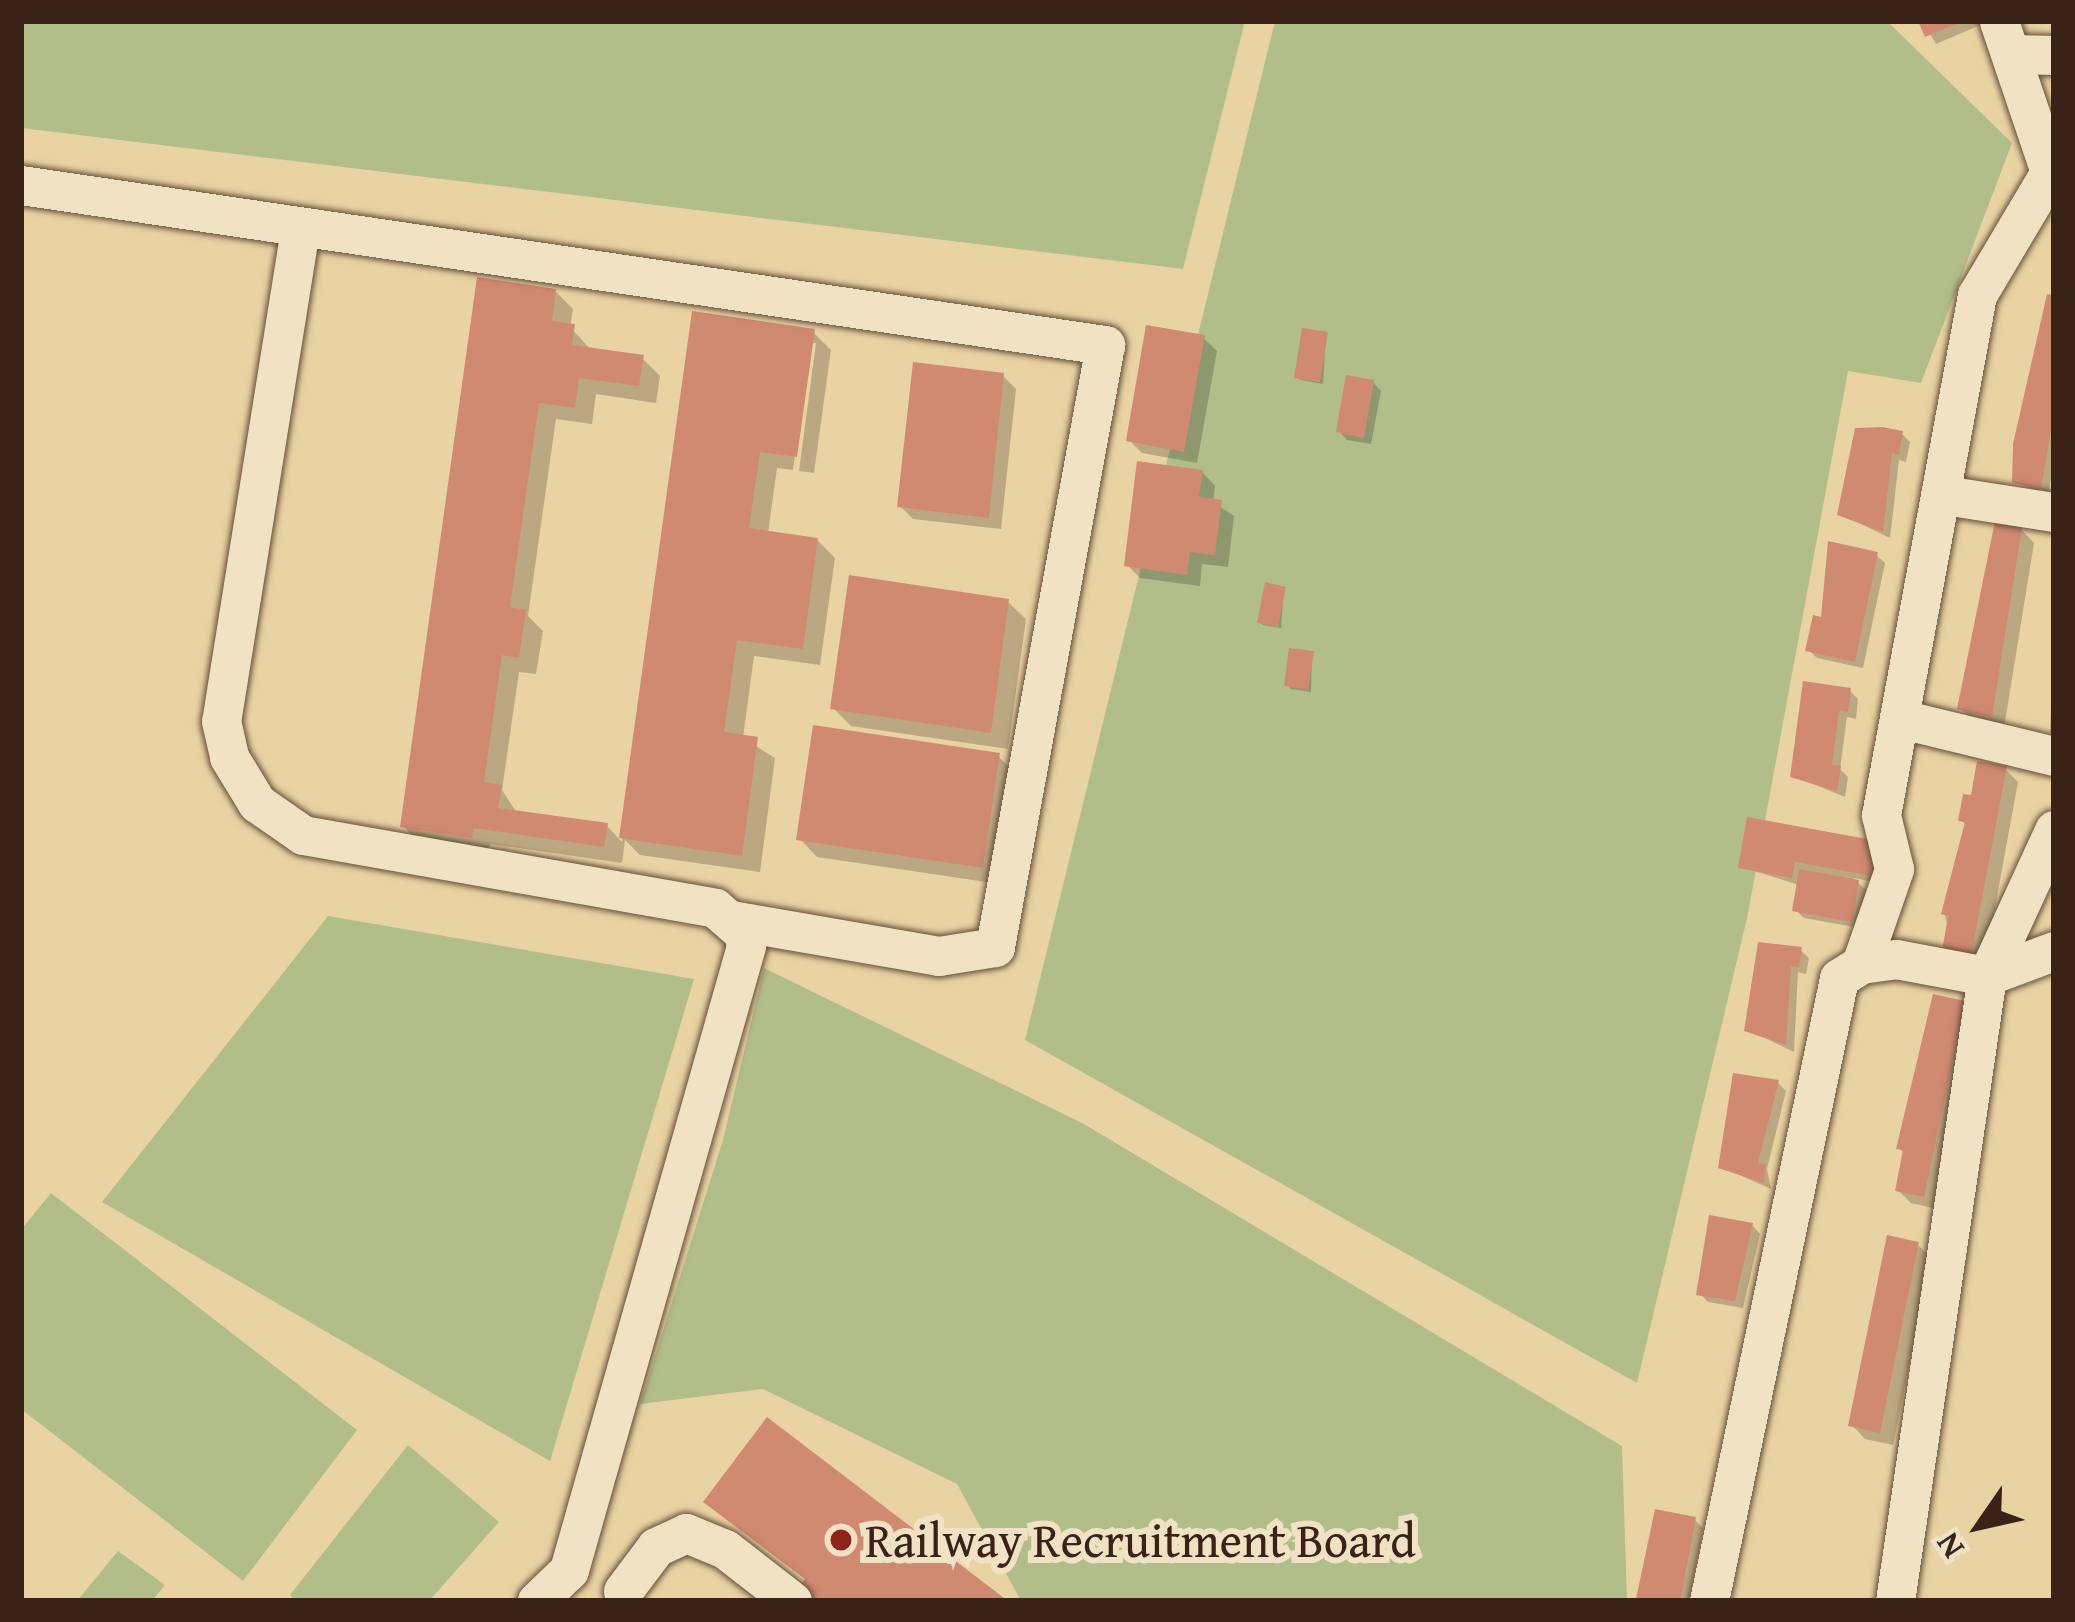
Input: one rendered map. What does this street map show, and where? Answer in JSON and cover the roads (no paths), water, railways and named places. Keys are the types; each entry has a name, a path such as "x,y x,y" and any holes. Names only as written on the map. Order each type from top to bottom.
{"street":[{"path":"2006,37 2054,55"},
{"path":"1861,964 1894,869 1881,815 1944,495 1977,295 2050,172 2006,37"},
{"path":"21,185 300,230 1105,345 995,947 939,956 731,920"},
{"path":"300,230 221,721 230,757 257,803 303,835 715,908 731,920 746,946 569,1570 537,1601"},
{"path":"1944,495 2054,512"},
{"path":"1901,719 2054,756"},
{"path":"1895,1601 1987,976 2054,830"},
{"path":"1709,1601 1839,978 1861,964 1896,959 1987,976 2054,951"},
{"path":"569,1570 629,1596 656,1547 686,1533 724,1549 792,1601"}],"place":[{"name":"Railway Recruitment Board","path":"841,1540"}]}
